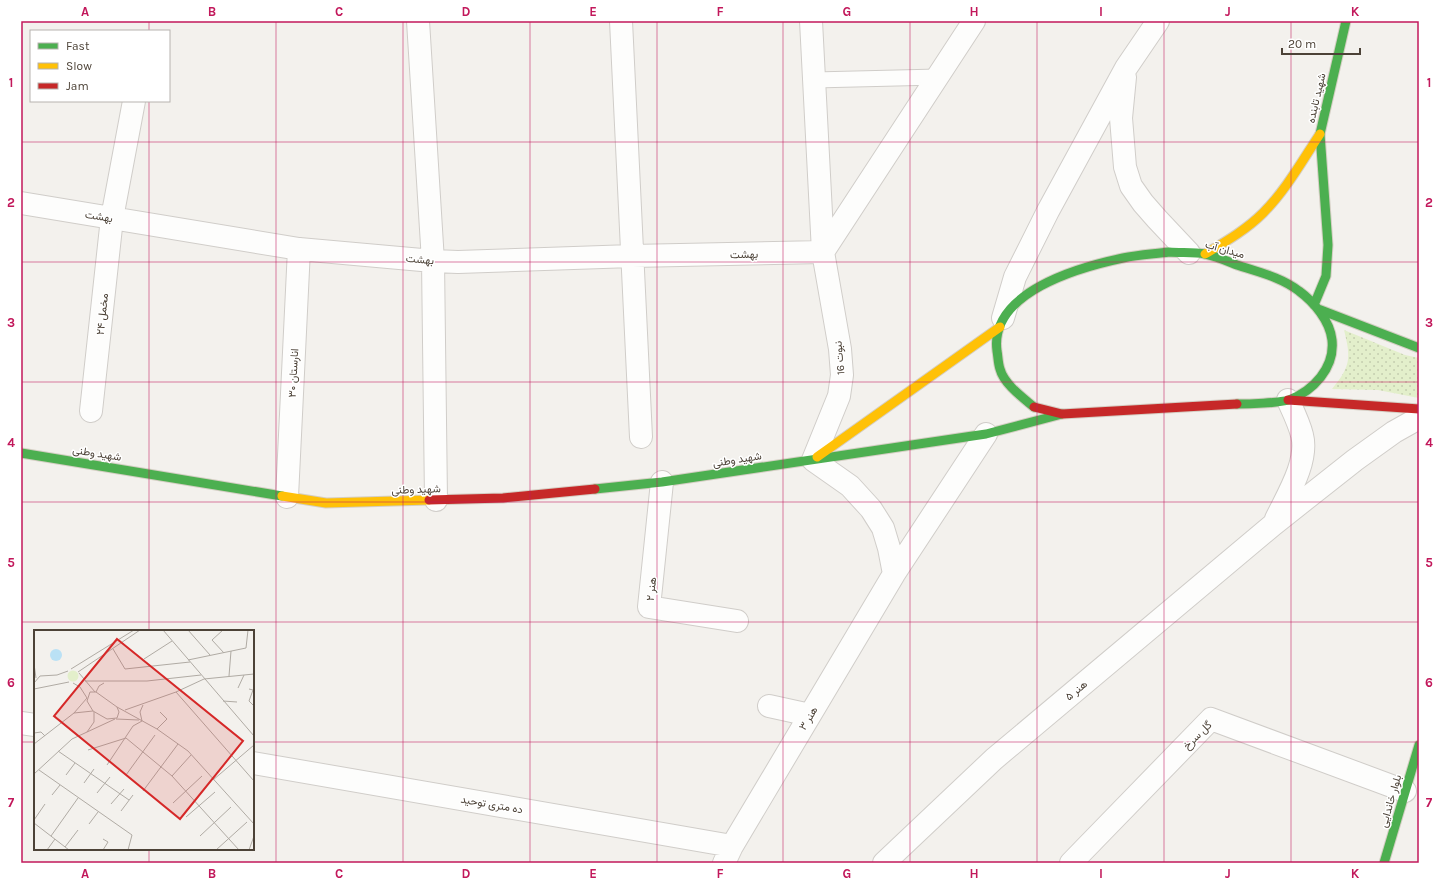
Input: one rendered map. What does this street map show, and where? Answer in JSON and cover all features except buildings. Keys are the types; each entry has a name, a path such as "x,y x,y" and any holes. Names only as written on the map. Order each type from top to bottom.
{"main road":[{"name":"شهید تابنده","path":"1320,134 1346,21"},
{"path":"1197,253 1235,235 1262,214 1275,200 1320,134"},
{"path":"1320,134 1328,246 1326,276 1316,307 1419,348"},
{"name":"میدان آب","path":"1169,252 1197,253 1248,268 1281,280 1299,291 1316,307 1326,321 1332,340 1331,354 1326,370 1319,380 1309,389 1288,400 1250,404 1062,414 1035,406 1014,391 1000,370 996,342 1001,323 1016,303 1032,290 1060,276 1124,258 1169,252"},
{"path":"813,460 1001,323"},
{"path":"1288,400 1419,409"},
{"name":"شهید وطنی","path":"21,453 148,473 326,504 503,498 662,482 813,460 986,434 1062,414"},
{"name":"بلوار خاندایی","path":"1384,863 1419,745"}],"street":[{"path":"418,21 433,261 436,500"},
{"path":"621,21 641,437"},
{"name":"نبوت 16","path":"811,21 823,252 840,350 842,375 839,396 813,460"},
{"path":"823,252 974,21"},
{"path":"1001,323 1015,277 1048,211 1126,68 1158,21"},
{"path":"1126,68 1122,118 1125,167 1131,186 1156,219 1197,253"},
{"name":"مخمل ۲۴","path":"91,411 112,218 134,102"},
{"name":"بهشت","path":"21,203 299,249 433,261 458,262 632,256 823,252"},
{"name":"انارستان ۳۰","path":"287,497 299,249"},
{"path":"1274,524 1303,458 1303,435 1288,400"},
{"name":"هنر ۵","path":"884,863 994,759 1274,524 1355,460 1394,432 1419,418"},
{"name":"هنر ۳","path":"728,854 894,574 986,434"},
{"path":"813,460 850,486 871,509 883,528 894,574"},
{"name":"هنر ۲","path":"662,482 649,607 738,622"},
{"path":"769,706 810,715"},
{"name":"گل سرخ","path":"1070,863 1211,719 1405,791"},
{"path":"21,723 34,725"},
{"name":"ده متری توحید","path":"254,763 728,854"}],"lane":[{"path":"814,80 938,77"}],"green space":[{"path":"1344,330 1405,355 1419,358 1419,398 1378,390 1332,389 1343,374 1348,361 1348,348"}],"traffic: fast":[{"path":"1314,305 1326,276 1328,245 1320,134 1346,21"},
{"path":"1169,252 1209,255 1269,275 1285,282 1299,291 1316,306 1325,319 1331,333 1332,350 1326,369 1314,384 1306,391 1289,400 1271,403 1237,404"},
{"path":"1034,407 1009,385 1002,375 999,367 997,351 998,330 1007,313 1022,298 1041,286 1062,276 1105,262 1140,255 1169,252"},
{"path":"1318,309 1419,348"},
{"path":"595,489 662,482 986,434 1062,414"},
{"path":"21,453 282,496"},
{"path":"1384,863 1419,745"}],"traffic: slow":[{"path":"1205,254 1228,240 1263,213 1286,185 1320,134"},
{"path":"817,457 1000,327"},
{"path":"282,496 326,503 429,500"}],"traffic: jam":[{"path":"1288,400 1419,409"},
{"path":"1034,407 1062,414 1237,404"},
{"path":"429,500 503,498 595,489"}]}
